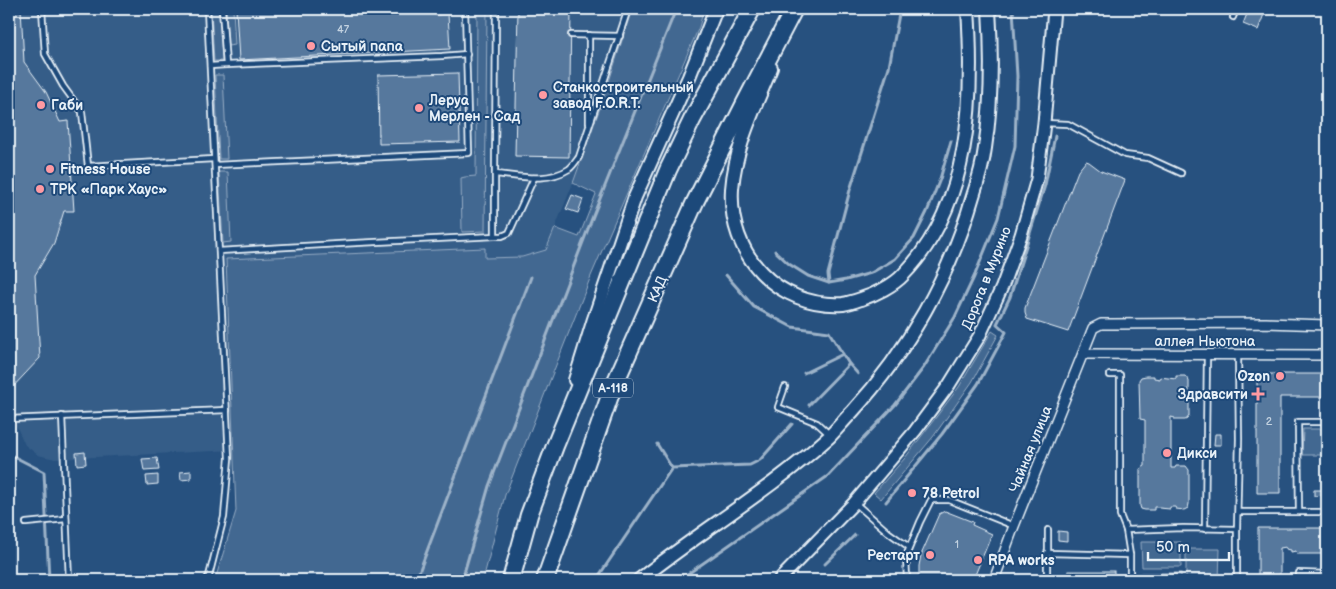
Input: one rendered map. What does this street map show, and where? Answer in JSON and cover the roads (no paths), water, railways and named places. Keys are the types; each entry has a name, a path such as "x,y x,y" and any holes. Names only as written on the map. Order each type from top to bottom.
{"highway":[{"name":"А-118","path":"510,580 529,515 555,446 668,170 692,120 752,9"},
{"name":"КАД","path":"546,580 612,390 695,202 795,9"}],"main road":[{"path":"555,446 593,322 636,197 690,77 716,9"},
{"path":"795,9 746,130 735,166 732,191 733,214 739,238 751,260 765,277 787,293 810,302 844,304 874,295 902,277 928,244 944,214 964,147 968,114 970,69 968,9"},
{"path":"639,580 785,474 830,435 883,375 910,336 933,296 966,221 985,150 989,115 991,39 989,9"}],"street":[{"name":"Дорога в Мурино","path":"780,580 854,502 915,431 949,385 980,335 1002,287 1038,179 1054,9"},
{"name":"аллея Ньютона","path":"1093,328 1101,324 1266,323 1327,325"},
{"name":"Чайная улица","path":"994,580 1093,328"},
{"name":"аллея Ньютона","path":"1083,354 1327,355"}],"lane":[{"path":"42,9 45,54 63,86 82,112 88,166 214,159"},
{"path":"206,580 224,517 229,466 207,9"},
{"path":"222,9 226,66"},
{"path":"215,165 469,153 465,9"},
{"path":"495,236 496,9"},
{"path":"495,174 534,178 555,176 570,168 579,157 628,9"},
{"path":"1232,17 1236,9"},
{"path":"571,35 620,36"},
{"path":"589,35 589,128"},
{"path":"210,66 467,54"},
{"path":"1044,122 1068,124 1125,155 1148,158 1181,173"},
{"path":"219,251 502,236 509,233 534,178"},
{"path":"1205,529 1207,354"},
{"path":"1237,580 1238,354"},
{"path":"1110,375 1120,375 1120,515 1126,530 1130,554 1130,580"},
{"path":"785,388 778,407 817,423 830,435"},
{"path":"9,419 226,410"},
{"path":"62,416 69,580"},
{"path":"1299,512 1298,422 1327,422"},
{"path":"907,580 906,556 920,522 932,500 949,500 1014,526"},
{"path":"854,502 888,532 909,547"},
{"path":"1238,512 1327,512"},
{"path":"26,523 66,519"},
{"path":"1126,530 1237,529"},
{"path":"1047,580 1048,530"},
{"path":"1048,553 1130,554"},
{"path":"1299,580 1299,573 1327,574"}],"waterway":[{"path":"462,580 489,486 593,216 676,9"},
{"path":"829,283 828,274 850,190 889,67 900,9"},
{"path":"679,580 828,476 895,405 924,367 955,317 998,218 1015,146 1017,76 1013,9"},
{"path":"886,502 942,434 978,384 1006,332 997,324 1010,297 1045,185 1055,136"},
{"path":"775,251 789,264 808,276 829,283 871,273 895,259 914,238 927,212 940,179 951,141"},
{"path":"726,275 754,307 792,327 829,332 849,364 858,374"},
{"path":"416,580 531,277"},
{"path":"804,373 843,354"},
{"path":"809,405 849,364"},
{"path":"657,444 672,468 750,465 760,460 792,424"},
{"path":"9,454 44,472 49,580"},
{"path":"596,580 672,468"},
{"path":"825,564 855,535"}],"place":[{"name":"Сытый папа","path":"311,46"},
{"name":"Станкостроительный завод F.O.R.T.","path":"543,95"},
{"name":"Габи","path":"41,105"},
{"name":"Леруа Мерлен - Сад","path":"419,108"},
{"name":"Fitness House","path":"50,169"},
{"name":"ТРК «Парк Хаус»","path":"40,189"},
{"name":"Ozon","path":"1280,376"},
{"name":"Здравсити","path":"1258,394"},
{"name":"Дикси","path":"1167,453"},
{"name":"78 Petrol","path":"912,493"},
{"name":"Рестарт","path":"930,555"},
{"name":"RPA works","path":"978,560"}]}
